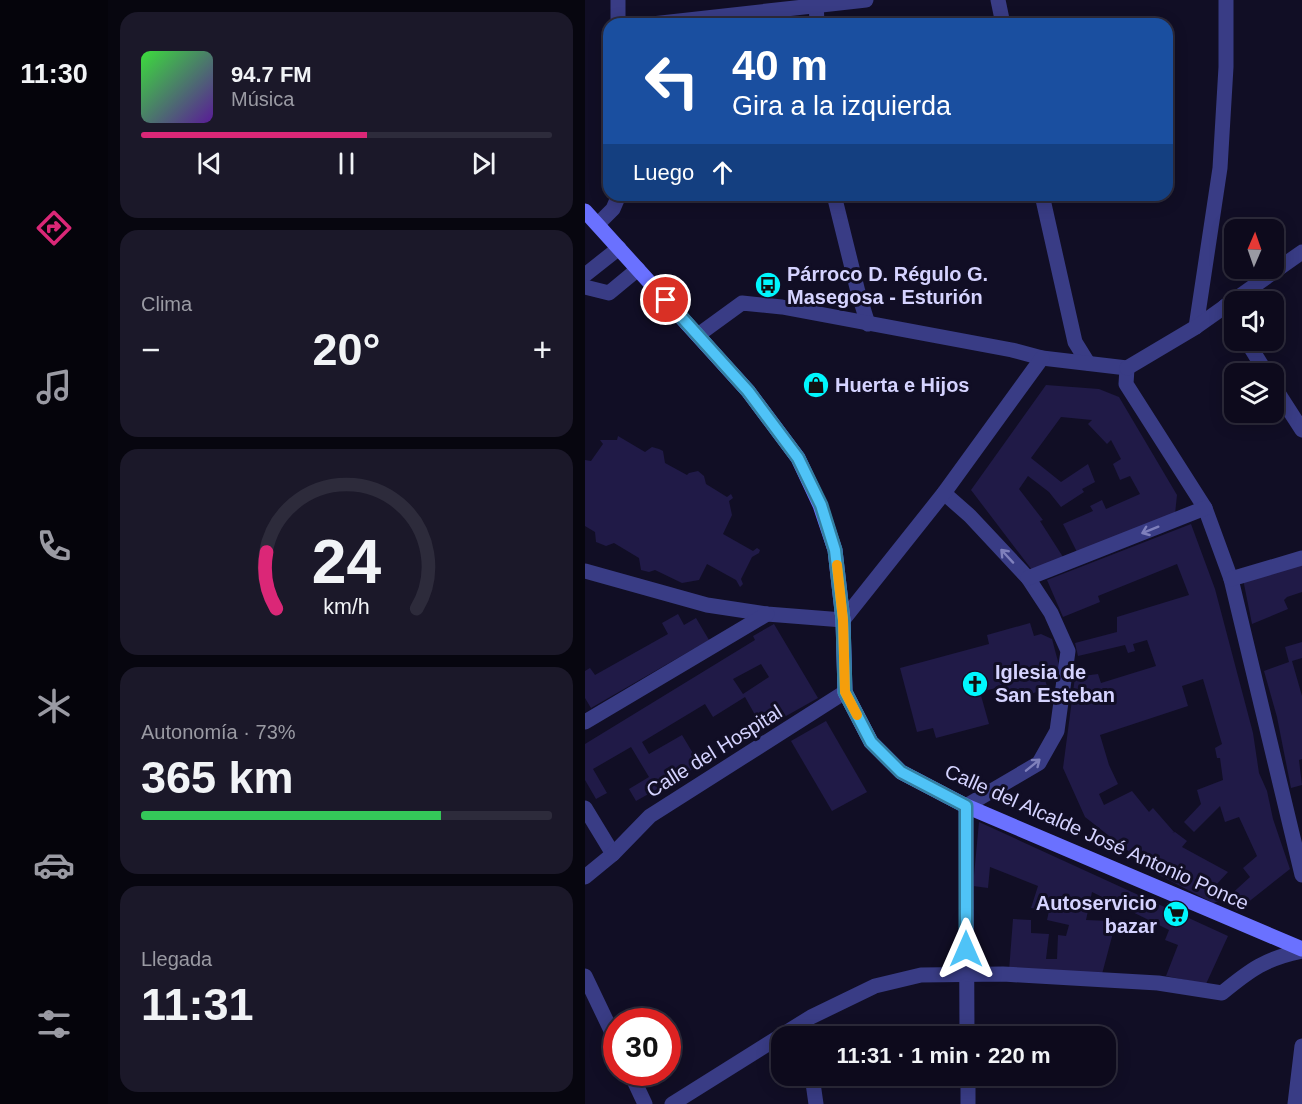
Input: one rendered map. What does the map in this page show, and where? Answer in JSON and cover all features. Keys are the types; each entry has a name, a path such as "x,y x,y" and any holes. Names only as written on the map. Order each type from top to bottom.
{"street":[{"path":"618,0 618,18"},
{"path":"699,18 816,3 866,0"},
{"path":"998,0 1002,18"},
{"path":"1196,327 1220,168 1226,68 1226,0"},
{"path":"816,3 817,18"},
{"path":"598,225 616,201"},
{"path":"836,201 868,324"},
{"path":"1043,201 1075,342 1087,363"},
{"name":"Calle del Alcalde José Antonio Ponce","path":"585,211 748,391 798,458 821,505 835,550 843,620 845,692 871,742 901,772 966,806 1302,950"},
{"path":"585,275 619,248"},
{"path":"1248,291 1301,257"},
{"path":"585,287 609,293 638,269"},
{"path":"698,335 742,303 782,307 1012,350 1042,358 1127,368 1196,327 1224,307"},
{"path":"585,571 707,605 767,614 843,620 944,493 1042,358"},
{"path":"1127,368 1126,384 1205,508 1231,579 1302,875"},
{"path":"1284,402 1302,430"},
{"path":"944,493 970,516 1028,578 1051,613 1068,651 1057,730 1039,762 966,806 967,1026"},
{"path":"1028,578 1205,508"},
{"path":"1231,579 1302,558"},
{"path":"585,722 767,614"},
{"name":"Calle del Hospital","path":"585,878 613,854 650,816 845,692"},
{"path":"585,808 613,854"},
{"path":"800,1026 811,1017 875,986 921,975 966,973 1158,983 1222,993 1253,967 1276,956 1302,950"},
{"path":"585,976 603,1014"},
{"path":"672,1104 771,1045"},
{"path":"1295,1104 1302,1046"},
{"path":"637,1086 645,1104"},
{"path":"813,1086 816,1104"},
{"path":"968,1086 968,1104"}],"building":[{"path":"1046,385 1099,389 1119,397 1177,495 1175,514 1077,552 1063,524 1093,511 1090,506 1102,500 1106,509 1140,494 1130,476 1120,480 1113,464 1121,459 1111,440 1107,444 1088,424 1092,420 1061,417 1031,458 1061,482 1088,464 1095,482 1082,489 1084,492 1061,507 1049,492 1028,476 1019,489 1043,520 1040,521 1063,557 1032,570 971,490"},
{"path":"618,436 645,452 652,447 663,451 665,463 687,475 698,471 704,476 706,484 727,497 731,494 733,498 729,501 732,515 723,534 753,551 757,548 760,550 752,557 741,579 743,584 740,587 736,580 707,564 699,580 682,583 655,570 649,572 641,570 639,558 614,543 606,546 596,542 595,532 585,526 585,460 591,461 603,444 600,440 617,440"},
{"path":"1191,524 1215,589 1253,733 1259,773 1267,791 1273,819 1290,869 1237,911 1226,899 1213,903 1159,875 1085,817 1063,768 1075,677 1098,674 1101,683 1156,666 1147,640 1133,644 1135,651 1128,653 1125,645 1078,656 1075,643 1117,632 1117,617 1189,595 1177,564 1098,596 1100,602 1063,617 1047,580","holes":["1203,679 1222,744 1215,748 1217,758 1220,758 1223,780 1197,790 1201,804 1184,822 1194,832 1220,806 1225,822 1239,817 1257,856 1243,868 1250,877 1226,899 1216,885 1228,872 1182,847 1187,841 1175,832 1172,833 1174,832 1153,808 1149,812 1132,791 1104,805 1099,794 1118,784 1109,765 1100,735 1188,706 1182,686"]},
{"path":"1302,564 1302,592 1284,600 1288,609 1252,624 1243,579"},
{"path":"678,614 684,625 696,618 709,640 591,708 585,698 585,671 590,668 595,675 668,634 662,623"},
{"name":"Iglesia de San Esteban","path":"1030,623 1034,636 1041,634 1052,639 1060,669 1052,678 1045,680 1048,689 1004,701 1000,687 980,692 989,724 936,738 933,728 917,732 900,668 989,644 987,635"},
{"path":"774,624 818,698 763,729 745,697 713,717 705,704 642,742 649,754 682,735 700,765 636,801 629,789 649,777 631,747 593,769 607,793 596,799 585,780 585,744 755,640 753,636","holes":["761,664 769,677 743,694 733,679"]},
{"path":"1302,642 1302,658 1292,661 1302,696 1302,759 1299,760 1302,785 1291,788 1277,717 1264,671 1289,662 1285,647"},
{"path":"826,721 867,792 832,811 791,741"},
{"path":"979,822 1228,936 1206,984 1166,976 1178,945 1165,940 1169,930 1092,892 1086,920 1109,921 1114,929 1102,974 1009,971 1013,919 1031,920 1031,933 1049,934 1046,959 1057,959 1058,935 1066,936 1069,925 1047,920 1049,911 1031,908 1038,886 990,867 988,888 973,886"}],"slow traffic":[{"path":"837,565 843,620 845,692 857,715"}],"place":[{"name":"Párroco D. Régulo G. Masegosa - Esturión","path":"768,285"},
{"name":"Huerta e Hijos","path":"816,385"},
{"name":"Iglesia de San Esteban","path":"975,684"},
{"name":"Autoservicio bazar","path":"1176,914"}],"route":[{"path":"666,300 748,391 798,458 821,505 835,550 843,620 845,692 871,742 901,772 966,806 966,949"}]}
